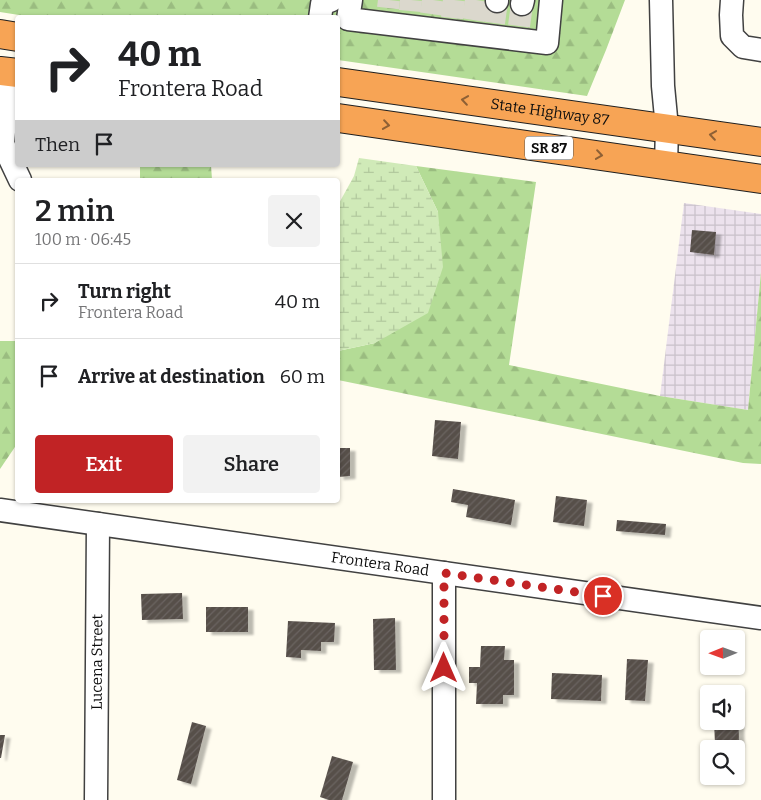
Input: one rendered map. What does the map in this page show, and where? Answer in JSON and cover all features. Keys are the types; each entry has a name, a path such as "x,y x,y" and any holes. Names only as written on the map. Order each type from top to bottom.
{"highway":[{"path":"0,34 15,36"},
{"name":"State Highway 87","path":"340,82 761,142"},
{"name":"SR 87","path":"340,118 761,178"}],"street":[{"path":"320,15 322,4 332,0"},
{"path":"351,0 348,19 440,23 518,33 547,43 551,0"},
{"path":"660,0 662,86 667,128 666,164"},
{"path":"732,0 732,36 743,48 761,50"},
{"path":"9,62 10,159"},
{"name":"Frontera Road","path":"0,510 761,618"},
{"name":"Lucena Street","path":"96,800 98,524"},
{"path":"444,573 444,800"}],"shaded area":[{"path":"684,203 761,214 761,272 748,410 660,396"}],"green space":[{"path":"0,0 625,0 587,96 340,60 340,15 19,15 0,12"},
{"path":"359,158 416,166 438,212 443,267 428,313 375,343 340,351 340,201 354,176"},
{"path":"416,166 536,182 509,365 660,396 748,410 761,272 761,464 743,463 340,380 340,351 375,343 438,212"},
{"path":"140,167 211,167 212,178 140,178"},
{"path":"0,341 15,341 15,447 0,469"}],"building":[{"path":"692,230 716,232 714,255 690,252"},
{"path":"435,420 461,422 458,459 432,456"},
{"path":"340,448 350,448 350,476 340,477"},
{"path":"453,489 515,500 511,525 466,517 468,505 451,502"},
{"path":"556,496 587,500 584,526 553,522"},
{"path":"617,520 666,524 665,535 616,531"},
{"path":"182,593 183,619 142,620 141,594"},
{"path":"206,607 248,607 248,632 206,632"},
{"path":"395,618 396,670 374,670 373,619"},
{"path":"288,621 335,623 334,642 321,642 321,651 301,650 301,658 286,657"},
{"path":"481,646 505,646 504,660 514,660 514,695 503,695 503,704 476,704 477,683 469,683 469,667 480,667"},
{"path":"627,659 648,660 645,701 625,700"},
{"path":"552,673 602,675 601,701 551,699"},
{"path":"192,722 206,726 191,784 177,780"},
{"path":"714,730 739,730 739,740 715,740"},
{"path":"0,735 5,735 1,758 0,758"},
{"path":"332,756 353,762 342,800 329,800 320,797"}],"tunnel":[{"path":"388,8 389,0"},
{"path":"410,11 411,0"},
{"path":"431,14 433,0"},
{"path":"452,18 454,0"},
{"path":"473,20 476,0"},
{"path":"494,23 497,1"},
{"path":"519,26 522,4"}],"route":[{"path":"444,668 444,573 603,596"}]}
